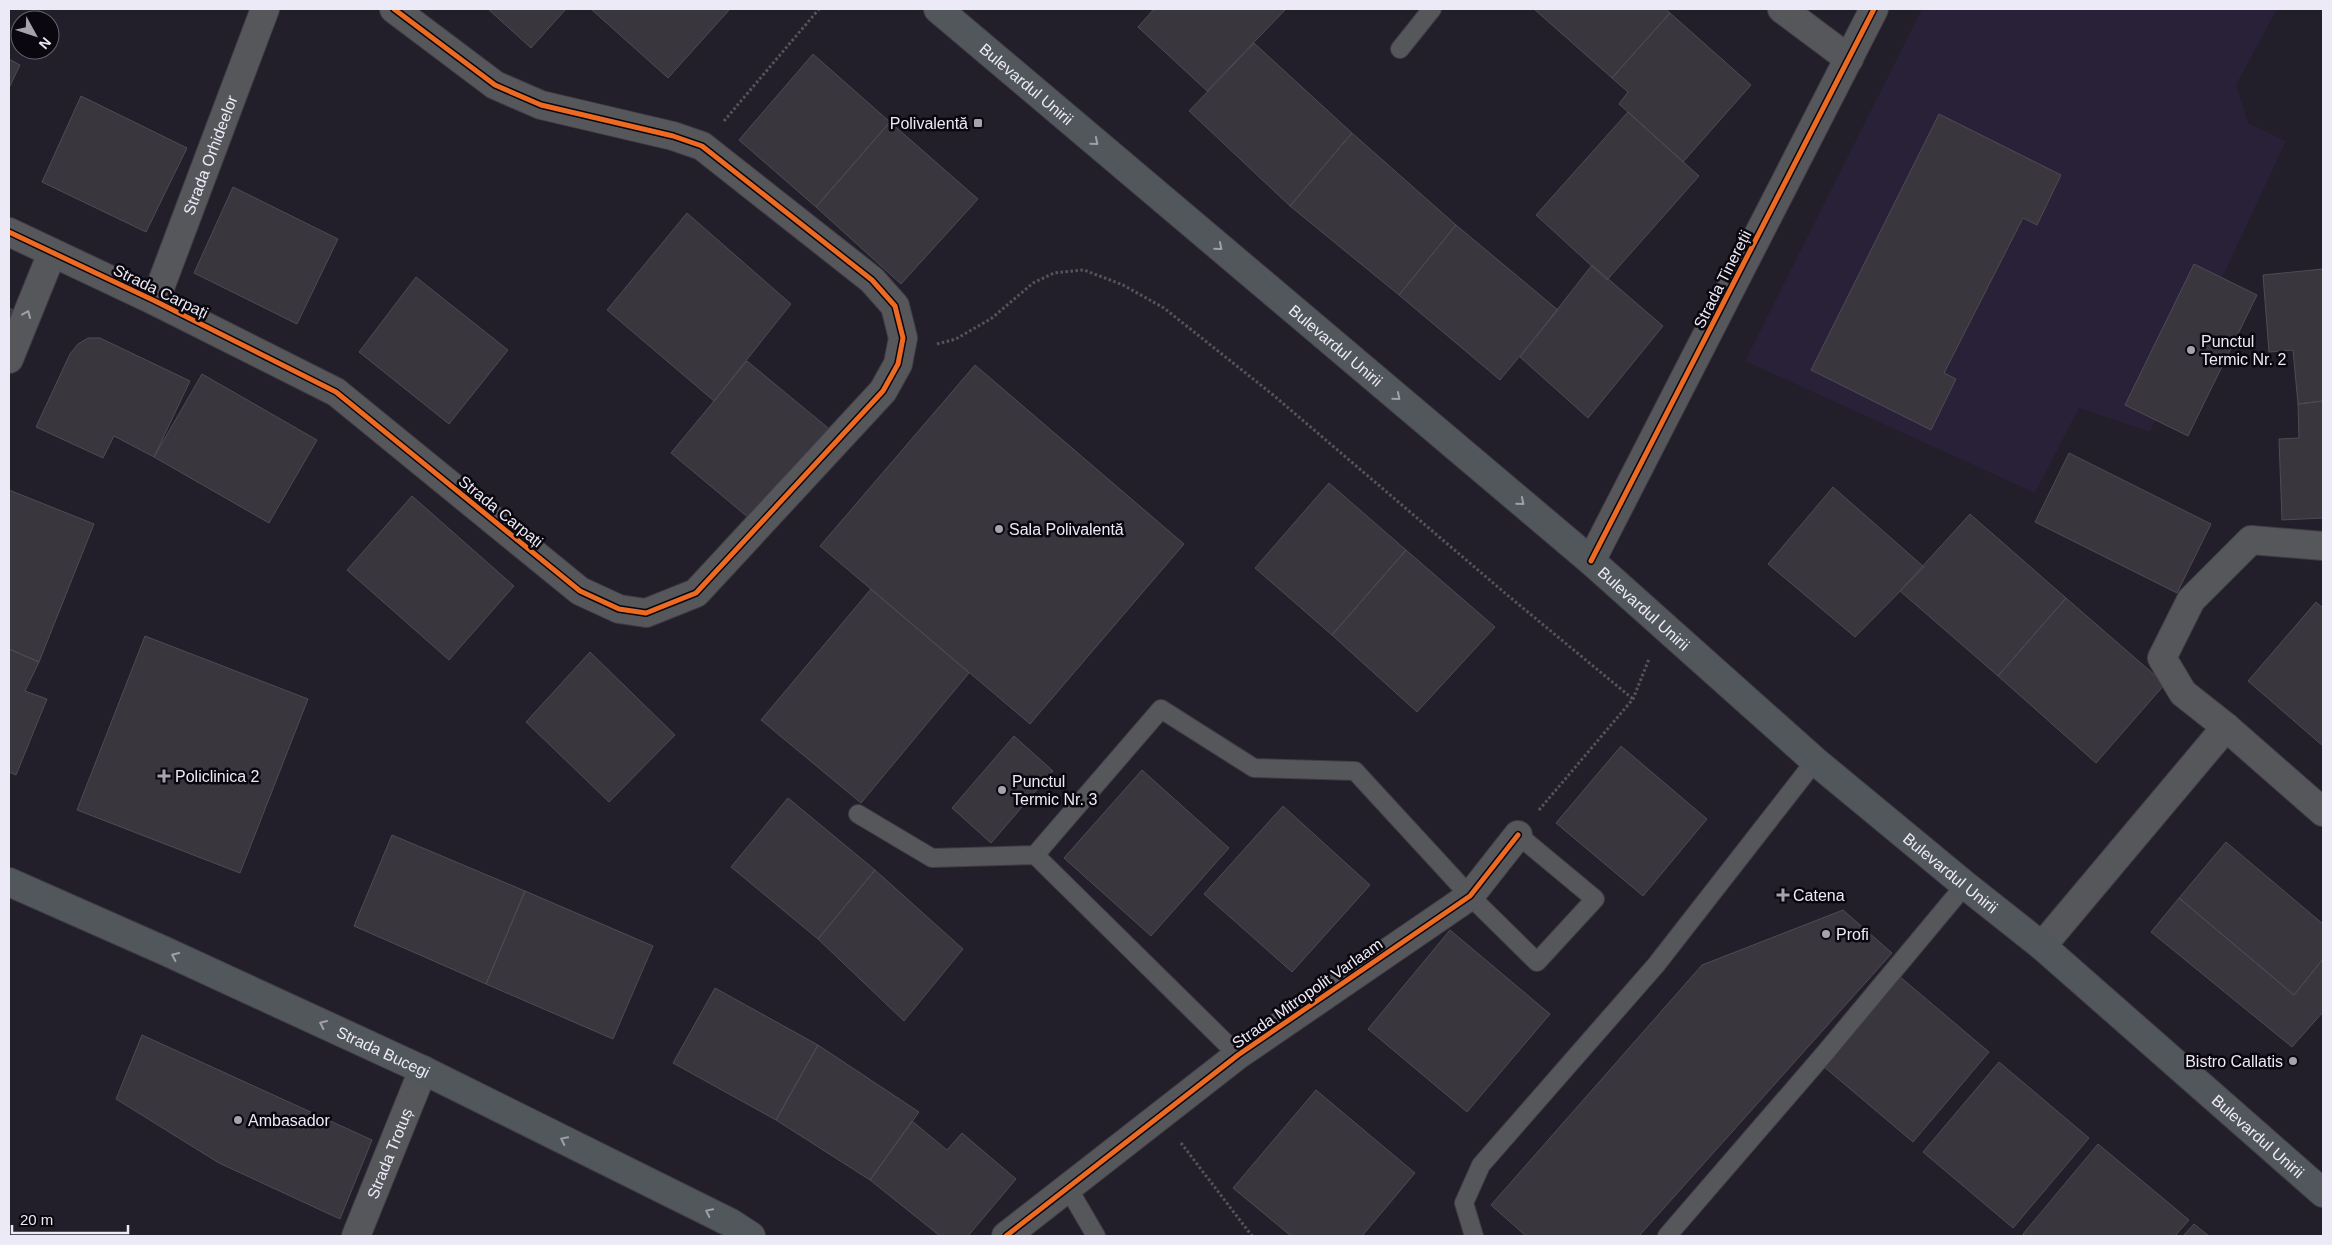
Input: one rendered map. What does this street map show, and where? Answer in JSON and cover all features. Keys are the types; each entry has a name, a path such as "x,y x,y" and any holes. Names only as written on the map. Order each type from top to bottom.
{"main road":[{"name":"Bulevardul Unirii","path":"938,9 1591,561 1815,761 1965,886 2042,946 2323,1193"},
{"name":"Strada Bucegi","path":"9,882 165,951 422,1070 731,1223 752,1236"}],"street":[{"name":"Strada Orhideelor","path":"155,301 265,9"},
{"path":"394,9 495,85 541,105 673,136 702,146 872,280 895,306 903,338"},
{"path":"1782,9 1849,58"},
{"name":"Strada Tinereții","path":"1591,561 1874,9"},
{"name":"Strada Carpați","path":"9,232 52,254 155,301 336,392 580,591 619,608 646,613 696,593 883,391 898,364 903,338"},
{"path":"9,359 52,254"},
{"path":"2323,546 2251,540 2191,600 2162,658 2183,693 2226,727 2323,812"},
{"path":"2042,946 2226,727"},
{"name":"Strada Mitropolit Varlaam","path":"1006,1236 1238,1055 1470,896 1518,835"},
{"name":"Strada Trotuș","path":"356,1236 422,1070"}],"lane":[{"path":"1400,49 1432,9"},
{"path":"1035,855 1161,709 1254,768 1355,771 1470,896 1537,962 1595,899 1518,835"},
{"path":"1474,1236 1464,1203 1481,1166 1656,965 1815,761"},
{"path":"858,814 932,858 1035,855 1238,1055"},
{"path":"1667,1236 1832,1045 1965,886"},
{"path":"1068,1188 1096,1236"}],"path":[{"path":"702,146 818,9"},
{"path":"903,338 924,347 956,339 992,318 1033,284 1054,273 1084,270 1123,285 1164,308 1272,394 1506,594 1633,699"},
{"path":"1518,835 1633,699 1662,623"},
{"path":"1160,1116 1252,1236"}],"shaded area":[{"path":"1922,9 2277,9 2236,85 2248,123 2286,141 2150,432 2079,408 2035,493 1745,361"}],"building":[{"path":"488,9 566,9 531,48"},
{"path":"591,9 730,9 668,78"},
{"path":"1154,9 1286,9 1207,91 1138,27"},
{"path":"1534,9 1665,9 1670,13 1612,78"},
{"path":"1670,13 1751,85 1683,162 1619,104 1628,92 1612,78"},
{"path":"1254,43 1352,133 1290,206 1189,111"},
{"path":"813,54 890,122 816,207 739,140"},
{"path":"9,59 20,65 9,88"},
{"path":"81,96 187,148 146,232 42,182"},
{"path":"1628,112 1699,176 1607,280 1536,215"},
{"path":"1939,114 2061,175 2037,225 2023,218 1944,373 1956,379 1931,430 1811,370"},
{"path":"890,122 978,199 901,284 816,207"},
{"path":"1352,133 1456,225 1399,295 1290,206"},
{"path":"233,187 338,239 297,324 194,273"},
{"path":"687,213 791,304 714,401 607,310"},
{"path":"1456,225 1558,310 1500,380 1399,295"},
{"name":"Punctul Termic Nr. 2","path":"2194,264 2257,295 2188,436 2125,405"},
{"path":"1592,265 1663,326 1588,418 1520,357"},
{"path":"2323,269 2323,401 2298,404 2293,350 2269,352 2263,275"},
{"path":"416,277 508,350 449,424 359,352"},
{"path":"9,308 13,310 9,321"},
{"path":"88,338 100,338 190,381 154,457 114,436 103,458 36,427 70,354 78,344"},
{"path":"747,361 833,432 756,524 671,453"},
{"path":"975,365 1184,544 1030,724 820,546"},
{"path":"202,374 317,440 269,523 154,457"},
{"path":"2323,401 2323,518 2282,520 2279,439 2299,438 2298,404"},
{"path":"2069,453 2211,524 2177,593 2035,522"},
{"path":"1329,483 1406,550 1332,635 1255,568"},
{"path":"1833,487 1924,567 1855,637 1768,564"},
{"path":"9,490 94,524 39,662 9,649"},
{"path":"412,496 514,586 449,660 347,570"},
{"path":"1970,514 2066,598 1998,676 1900,591"},
{"path":"1406,550 1495,627 1417,712 1332,635"},
{"path":"871,589 969,673 861,803 761,720"},
{"path":"2066,598 2165,684 2096,763 1998,676"},
{"path":"2316,602 2323,608 2323,746 2248,681"},
{"path":"145,636 308,699 240,873 77,810"},
{"path":"9,649 39,662 25,691 47,699 16,775 9,772"},
{"path":"590,652 675,735 609,802 526,722"},
{"name":"Punctul Termic Nr. 3","path":"1014,736 1053,771 991,843 952,808"},
{"path":"1621,746 1707,819 1643,896 1556,823"},
{"path":"1142,770 1229,848 1151,936 1064,858"},
{"path":"788,798 875,870 818,939 731,867"},
{"path":"1283,806 1370,885 1292,972 1204,894"},
{"path":"392,835 525,891 486,984 354,926"},
{"path":"2226,842 2323,924 2323,959 2294,995 2179,898"},
{"path":"875,870 963,949 904,1021 818,939"},
{"path":"525,891 653,946 613,1039 486,984"},
{"path":"2179,898 2294,995 2323,959 2323,1012 2292,1047 2151,932"},
{"path":"1843,910 1892,953 1639,1236 1526,1236 1491,1205 1702,965"},
{"path":"1450,930 1550,1014 1467,1112 1368,1029"},
{"path":"1899,976 1989,1052 1913,1142 1823,1066"},
{"path":"715,988 818,1045 776,1120 673,1063"},
{"name":"Ambasador","path":"142,1035 372,1140 340,1219 219,1163 116,1099"},
{"path":"818,1045 919,1112 870,1180 776,1120"},
{"path":"1999,1062 2089,1138 2013,1228 1923,1152"},
{"path":"1316,1090 1415,1173 1362,1236 1291,1236 1233,1188"},
{"path":"912,1121 947,1150 962,1133 1016,1179 968,1236 940,1236 870,1180"},
{"path":"2098,1144 2189,1220 2175,1236 2025,1236 2023,1234"},
{"path":"2194,1224 2209,1236 2183,1236"}],"cycle path":[{"path":"9,232 155,301 336,392 580,591 619,609 646,613 696,593 883,391 898,364 903,338 895,306 872,280 702,146 673,136 541,105 495,85 394,9"},
{"path":"1591,561 1874,9"},
{"path":"1006,1236 1238,1055 1470,896 1518,835"}],"place":[{"name":"Polivalentă","path":"978,123"},
{"name":"Punctul Termic Nr. 2","path":"2191,350"},
{"name":"Sala Polivalentă","path":"999,529"},
{"name":"Policlinica 2","path":"164,776"},
{"name":"Punctul Termic Nr. 3","path":"1002,790"},
{"name":"Catena","path":"1783,895"},
{"name":"Profi","path":"1826,934"},
{"name":"Bistro Callatis","path":"2293,1061"},
{"name":"Ambasador","path":"238,1120"}]}
